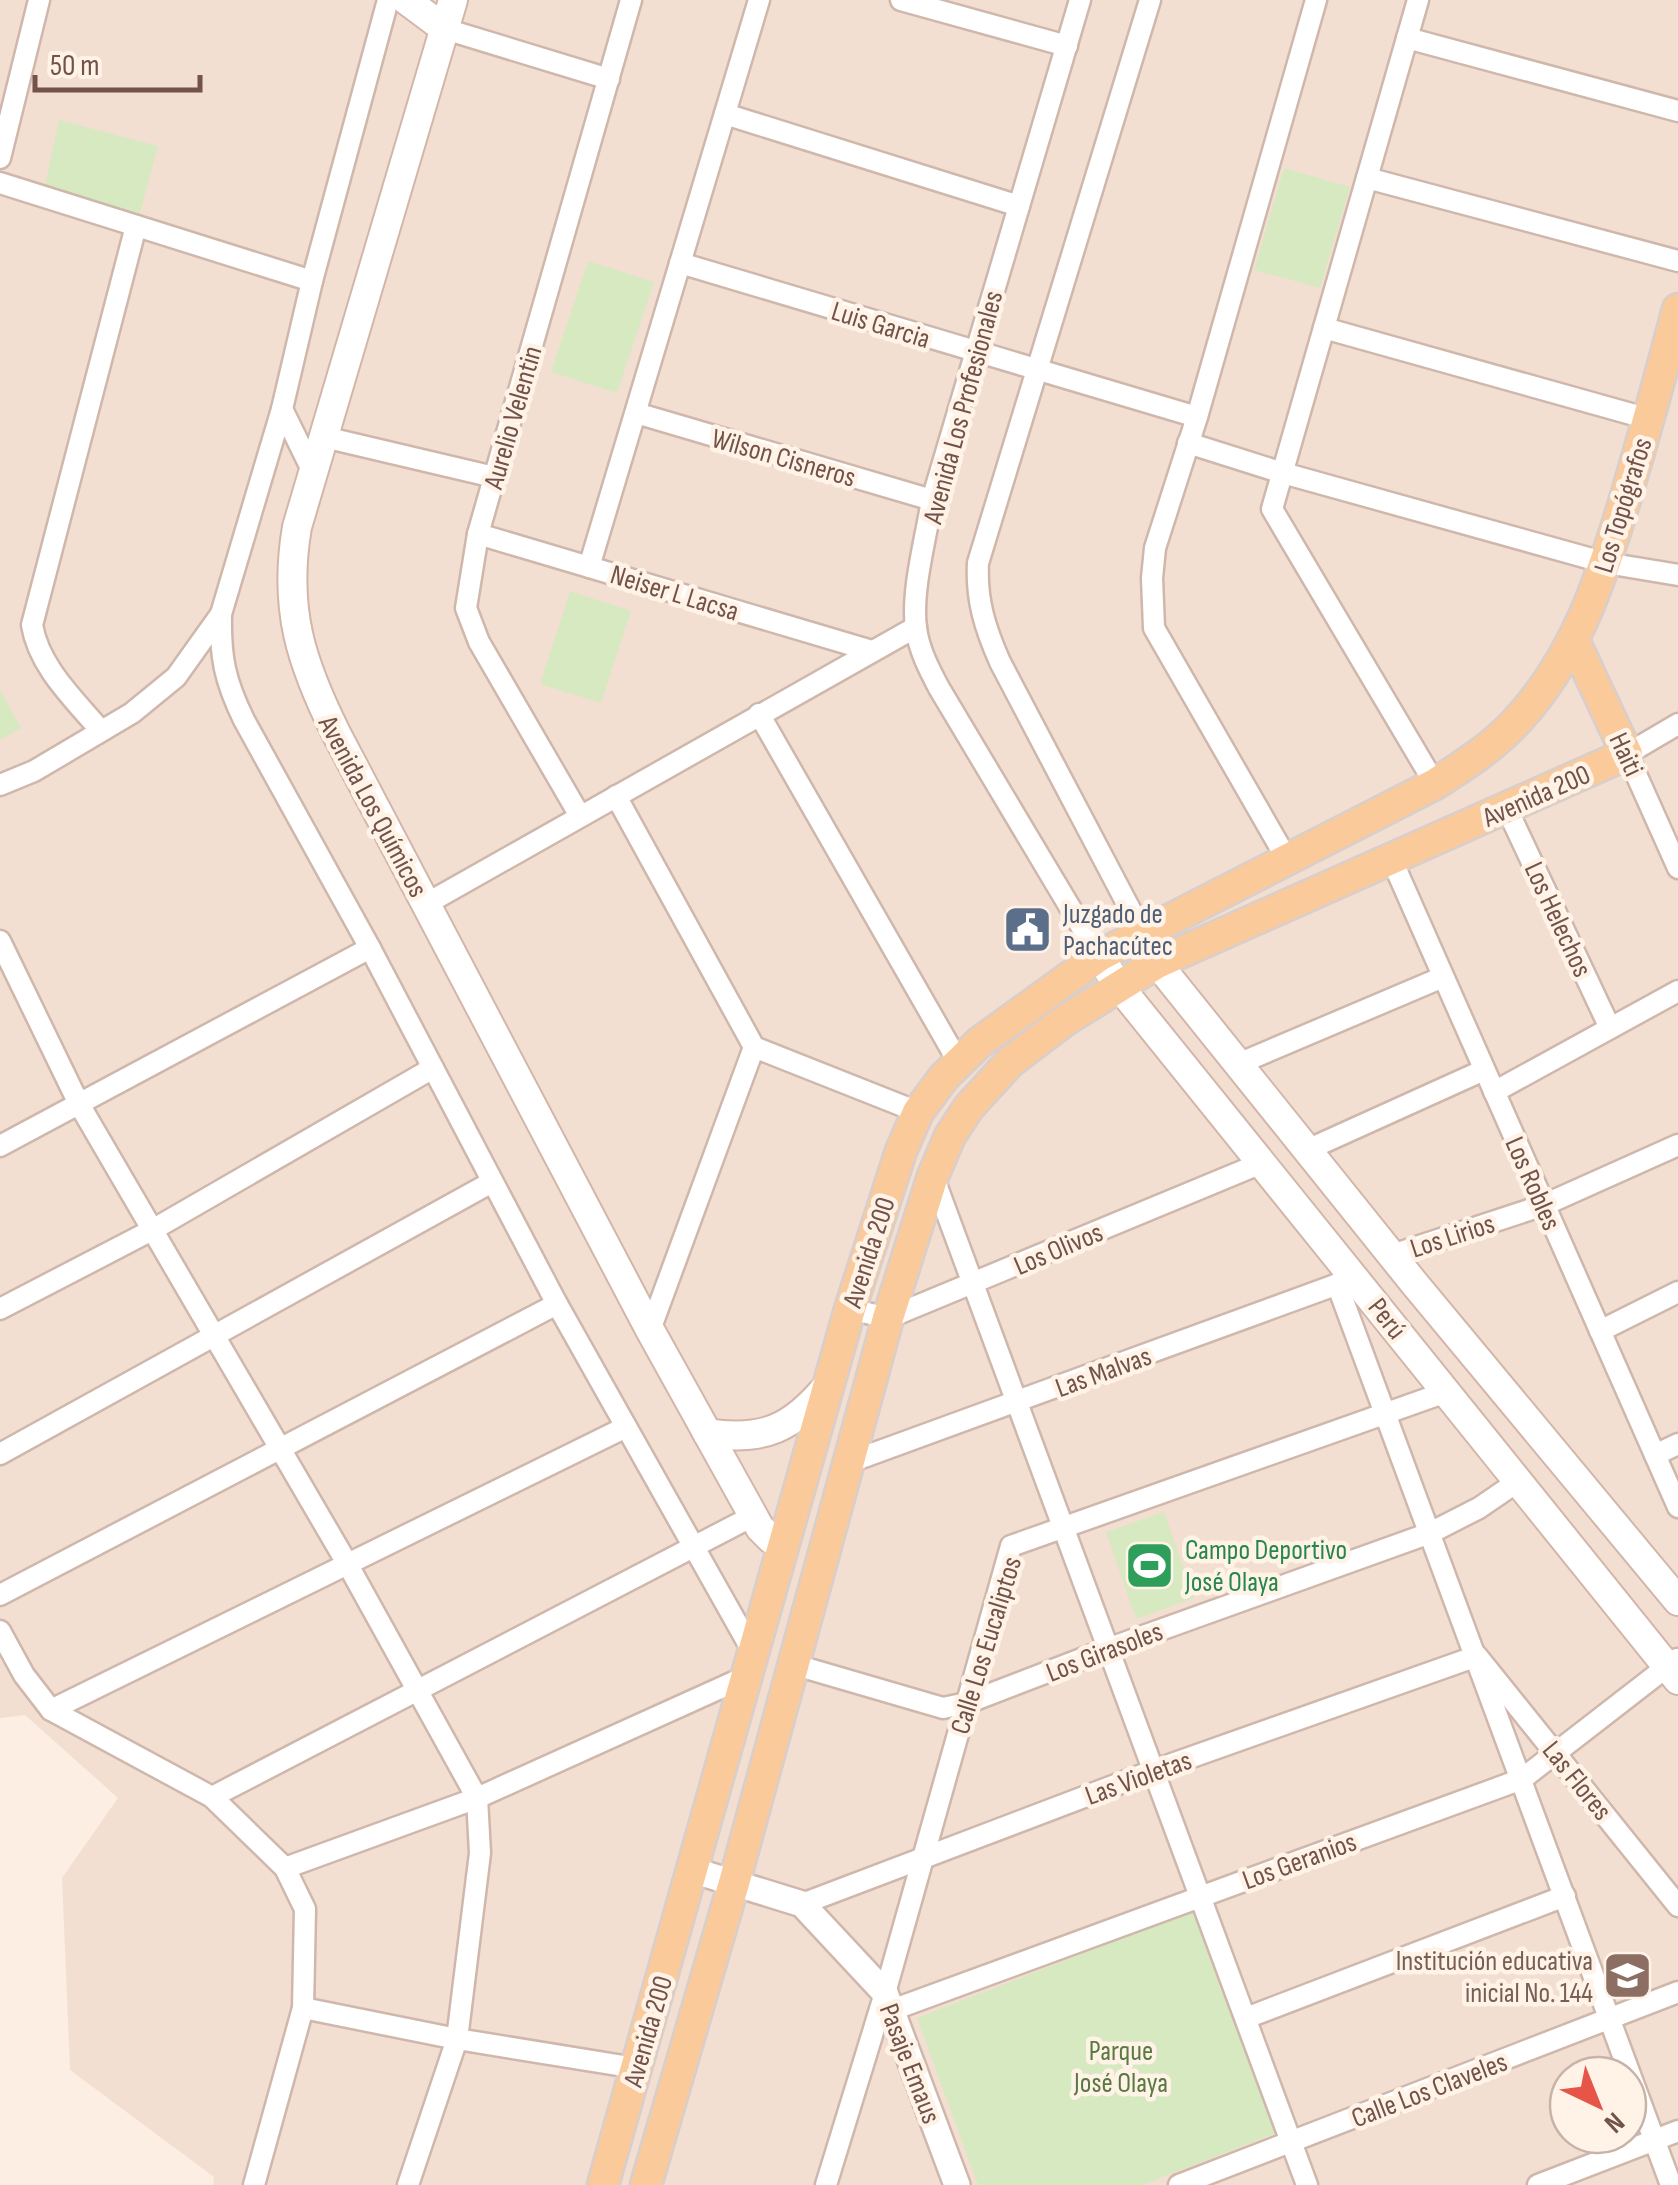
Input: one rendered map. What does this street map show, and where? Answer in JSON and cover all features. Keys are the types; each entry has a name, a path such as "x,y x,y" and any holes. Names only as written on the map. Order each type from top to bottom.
{"main road":[{"path":"406,0 445,29"},
{"name":"Avenida Los Químicos","path":"453,0 297,528 292,558 296,634 314,689 650,1330 753,1516 771,1539 782,1542"},
{"name":"Los Topógrafos","path":"1574,640 1606,563 1678,309"},
{"name":"Avenida 200","path":"603,2185 850,1309 901,1150 918,1112 959,1063 1025,1008 1098,956 1435,784 1475,758 1514,724 1547,684 1574,640"},
{"name":"Haiti","path":"1574,640 1627,754"},
{"name":"Avenida 200","path":"646,2185 734,1883 888,1318 933,1176 950,1136 984,1088 1010,1062 1157,962 1627,754"},
{"name":"Perú","path":"1142,932 1157,962 1307,1150 1583,1487 1675,1591"},
{"name":"Perú","path":"1098,956 1264,1162 1346,1281 1446,1392 1674,1668"},
{"path":"707,1433 734,1438 761,1435 786,1425 809,1409 830,1383"},
{"path":"1547,1518 1583,1487"}],"street":[{"path":"0,158 39,0"},
{"path":"285,1868 477,1798 750,1664 694,1547 556,1304 370,948 228,688 220,656 221,614 282,409 312,281 388,0"},
{"name":"Aurelio Velentin","path":"580,816 479,642 466,608 478,534 631,0"},
{"path":"590,567 759,0"},
{"path":"901,0 1066,46"},
{"name":"Avenida Los Profesionales","path":"1080,0 932,500 916,626 924,657 939,688 1098,956"},
{"name":"Avenida Los Profesionales","path":"1142,932 1000,662 976,593 978,564 1150,0"},
{"path":"1288,861 1154,628 1152,600 1155,548 1197,417 1316,0"},
{"path":"1418,0 1272,508 1435,784"},
{"path":"445,29 610,79"},
{"path":"1407,38 1678,111"},
{"path":"725,114 1020,206"},
{"path":"1367,178 1678,261"},
{"path":"0,184 312,281"},
{"path":"100,731 47,665 36,646 32,625 136,226"},
{"name":"Luis Garcia","path":"680,263 1197,417"},
{"path":"1324,328 1648,419"},
{"path":"282,409 314,474"},
{"name":"Wilson Cisneros","path":"636,413 932,500"},
{"path":"324,437 494,477"},
{"path":"1188,443 1606,563 1678,576"},
{"name":"Neiser L Lacsa","path":"478,534 872,651"},
{"path":"0,785 34,771 132,712 176,676 221,614"},
{"path":"426,904 916,626"},
{"path":"760,714 959,1063"},
{"path":"1627,754 1678,724"},
{"name":"Haiti","path":"1627,754 1678,868"},
{"path":"616,796 754,1047 918,1112"},
{"name":"Los Helechos","path":"1508,809 1610,1028"},
{"name":"Los Robles","path":"1390,858 1678,1507"},
{"path":"0,941 9,983 348,1565 477,1798 480,1852 457,2039 408,2185"},
{"path":"0,1146 370,948"},
{"path":"1238,1064 1443,976"},
{"path":"1494,1092 1678,991"},
{"path":"650,1330 754,1047"},
{"path":"0,1309 154,1229 433,1068"},
{"path":"1307,1150 1484,1070"},
{"name":"Los Lirios","path":"1392,1255 1544,1205 1678,1145"},
{"name":"Los Olivos","path":"888,1318 1264,1162"},
{"path":"933,1176 1307,2185"},
{"path":"0,1454 492,1182"},
{"path":"1346,1281 1386,1414 1671,2185"},
{"name":"Las Malvas","path":"850,1462 1346,1281"},
{"path":"1600,1331 1678,1292"},
{"path":"0,1595 556,1304"},
{"path":"850,1309 888,1318"},
{"name":"Calle Los Eucaliptos","path":"826,2185 888,2001 923,1858 1011,1546 1446,1392"},
{"path":"51,1710 626,1427"},
{"path":"1655,1455 1678,1444"},
{"name":"Los Girasoles","path":"792,1664 943,1708 967,1703 1430,1533 1518,1482"},
{"path":"212,1797 753,1516"},
{"path":"0,1631 24,1674 51,1710 212,1797 285,1868 305,1909 303,2008 254,2185"},
{"name":"Las Flores","path":"1476,1656 1678,1906"},
{"name":"Las Violetas","path":"802,1904 1155,1770 1476,1656"},
{"name":"Los Geranios","path":"888,2001 1200,1895 1522,1779 1674,1668"},
{"path":"0,1675 24,1674"},
{"name":"Pasaje Emaus","path":"692,1870 802,1904 888,2001 957,2185"},
{"path":"1246,2018 1565,1896"},
{"name":"Calle Los Claveles","path":"1178,2185 1678,1992"},
{"path":"303,2008 457,2039 636,2068"},
{"path":"1538,2185 1678,2131"}],"shaded area":[{"path":"0,0 1678,0 1678,2185 213,2185 214,2177 70,2070 62,1878 118,1798 25,1715 0,1718"}],"green space":[{"path":"59,120 158,146 139,217 44,190"},
{"path":"1284,168 1350,187 1320,288 1254,270"},
{"path":"588,261 654,282 617,393 551,372"},
{"path":"570,591 631,611 601,703 540,684"},
{"path":"0,690 21,728 0,740"},
{"name":"Campo Deportivo José Olaya","path":"1164,1512 1194,1598 1136,1619 1106,1532"},
{"name":"Parque José Olaya","path":"1197,1909 1282,2131 1142,2185 978,2185 917,2018"}],"place":[{"name":"Juzgado de Pachacútec","path":"1028,929"},
{"name":"Campo Deportivo José Olaya","path":"1150,1565"},
{"name":"Institución educativa inicial No. 144","path":"1628,1976"}]}
